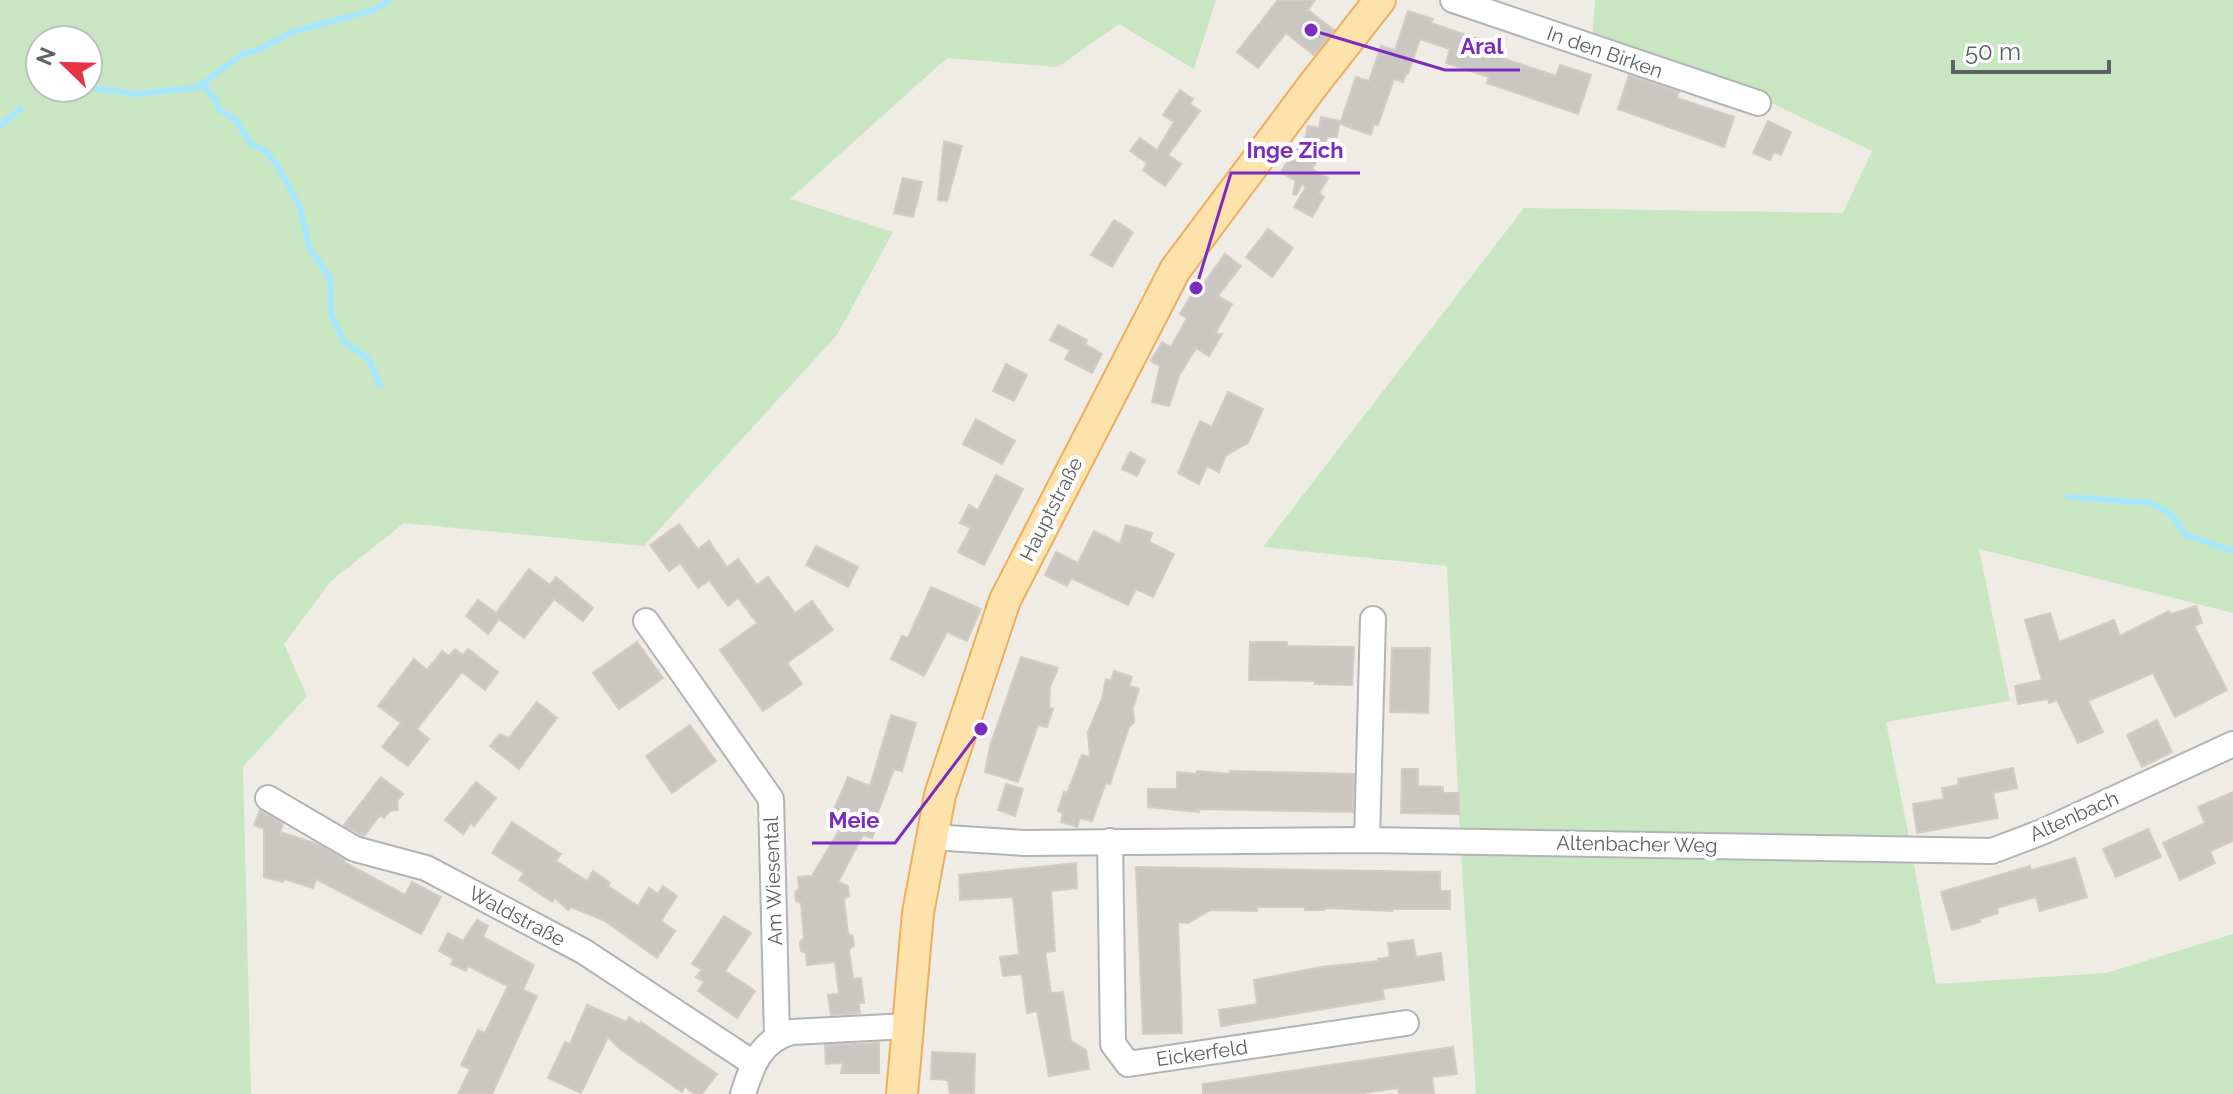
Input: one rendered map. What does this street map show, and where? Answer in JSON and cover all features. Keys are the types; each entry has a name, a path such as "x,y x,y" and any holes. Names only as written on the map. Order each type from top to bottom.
{"main road":[{"name":"Hauptstraße","path":"902,1094 918,913 931,837 940,795 1005,600 1175,270 1380,0"}],"street":[{"name":"In den Birken","path":"1453,0 1758,103"},
{"path":"1367,840 1373,619"},
{"name":"Am Wiesental","path":"646,621 771,799 777,1036"},
{"name":"Altenbach","path":"1907,848 1992,851 2042,832 2233,744"},
{"name":"Waldstraße","path":"268,798 355,849 426,868 583,951 753,1063"},
{"name":"Altenbacher Weg","path":"931,837 1025,843 1367,840 1907,848"},
{"name":"Eickerfeld","path":"1110,841 1113,1044 1128,1064 1406,1023"},
{"path":"743,1094 753,1063 777,1036 792,1032 908,1026"}],"green space":[{"path":"0,0 1216,0 1194,69 1119,24 1058,67 947,58 790,199 893,232 837,335 644,546 404,523 331,581 284,644 307,696 243,767 251,1094 0,1094"},
{"path":"1595,0 2233,0 2233,613 1979,549 2010,701 1886,722 1910,842 1460,835 1447,566 1263,547 1524,208 1843,213 1872,151 1767,101 1592,41"},
{"path":"1461,851 1913,859 1936,984 2106,973 2233,934 2233,1094 1476,1094"}],"building":[{"path":"1278,0 1315,0 1308,10 1334,30 1314,55 1286,33 1258,68 1237,52"},
{"path":"1408,11 1433,19 1431,23 1490,43 1487,53 1556,76 1560,65 1591,75 1578,114 1487,83 1489,77 1446,63 1450,49 1420,39 1408,74 1403,82 1394,79 1378,125 1374,124 1371,135 1340,124 1356,77 1369,81 1381,46 1395,50"},
{"path":"1629,75 1679,92 1677,98 1734,117 1724,147 1618,109"},
{"path":"1180,90 1193,99 1190,104 1200,111 1168,155 1181,164 1165,186 1143,170 1147,163 1130,151 1140,138 1157,150 1174,122 1163,115"},
{"path":"1321,117 1340,121 1336,139 1327,137 1312,169 1328,178 1319,193 1324,197 1312,217 1294,207 1306,187 1302,184 1296,195 1293,194 1296,181 1281,172 1298,144 1303,147 1308,126 1319,128"},
{"path":"1768,121 1791,132 1781,155 1774,152 1770,160 1753,153"},
{"path":"944,141 962,146 947,201 938,200"},
{"path":"903,178 922,182 913,217 894,213"},
{"path":"1114,220 1133,232 1112,267 1091,255"},
{"path":"1268,229 1293,248 1272,277 1246,257"},
{"path":"1225,254 1241,266 1218,296 1232,304 1215,334 1222,334 1209,356 1196,348 1179,376 1169,406 1152,402 1160,366 1151,361 1162,342 1171,347 1187,318 1180,314 1198,284 1202,286"},
{"path":"1058,325 1087,340 1085,344 1102,354 1092,373 1065,359 1070,350 1050,340"},
{"path":"1006,364 1027,375 1014,401 993,391"},
{"path":"1228,392 1263,409 1248,443 1226,455 1219,472 1207,466 1199,484 1178,473 1200,421 1212,427"},
{"path":"976,419 1015,441 1002,464 963,444"},
{"path":"1130,452 1145,460 1137,476 1122,469"},
{"path":"996,475 1023,489 984,565 958,552 971,528 960,523 969,505 978,510"},
{"path":"679,524 698,549 709,541 727,567 738,559 757,585 768,577 795,613 812,601 833,630 787,663 802,684 763,711 720,650 757,623 738,598 728,606 709,580 698,588 680,563 669,571 650,545"},
{"path":"1126,525 1152,533 1149,542 1174,554 1153,597 1136,589 1128,605 1071,578 1067,586 1045,575 1056,552 1078,563 1094,531 1120,544"},
{"path":"816,546 858,567 848,587 806,565"},
{"path":"529,569 550,585 556,577 593,608 583,621 554,599 524,638 499,619 488,634 466,616 478,600 496,613"},
{"path":"931,587 981,609 967,641 947,632 924,676 891,659 902,636 908,638"},
{"path":"2196,606 2202,623 2194,626 2227,690 2175,717 2153,673 2088,701 2103,732 2078,743 2057,700 2018,704 2015,686 2042,680 2025,620 2050,613 2059,642 2114,620 2120,636 2169,611 2171,614"},
{"path":"637,642 663,678 619,709 593,673"},
{"path":"1250,642 1354,647 1352,685 1249,680"},
{"path":"1392,648 1430,648 1428,713 1390,712"},
{"path":"455,649 463,655 468,649 498,672 485,690 462,672 417,729 429,739 408,766 382,747 401,723 378,706 414,659 427,670 442,651 449,656"},
{"path":"1021,657 1058,668 1050,687 1049,708 1053,709 1047,727 1038,725 1018,782 985,772 990,746"},
{"path":"1114,671 1132,677 1129,686 1139,689 1133,708 1134,722 1129,727 1110,784 1106,783 1092,821 1080,818 1077,827 1061,822 1063,813 1058,811 1082,755 1090,757 1088,732 1102,699 1106,679 1111,681"},
{"path":"537,702 557,718 519,769 490,746 500,734 509,738"},
{"path":"891,715 916,723 902,771 894,769 872,838 863,835 838,882 848,886 849,896 844,899 848,934 853,936 854,946 849,949 853,979 861,978 864,1003 859,1003 860,1013 831,1015 828,995 839,994 835,962 807,965 806,953 801,951 800,942 804,938 801,903 796,901 795,892 799,889 798,877 812,876 840,829 827,825 848,777 870,786"},
{"path":"2157,720 2172,752 2142,767 2127,735"},
{"path":"690,725 716,761 672,793 646,756"},
{"path":"2013,768 2017,788 1993,793 1998,818 1917,833 1913,804 1944,799 1942,788 1959,785 1958,779"},
{"path":"1402,769 1418,769 1418,786 1443,787 1443,793 1459,793 1459,814 1401,813"},
{"path":"1197,771 1354,774 1353,812 1197,809 1199,812 1148,807 1148,789 1177,789 1177,772 1197,774"},
{"path":"381,777 403,794 397,801 398,810 390,811 384,818 380,815 364,836 344,825"},
{"path":"476,782 496,798 474,826 471,823 463,834 445,820"},
{"path":"1006,784 1023,789 1015,816 998,810"},
{"path":"2233,792 2233,841 2210,851 2215,863 2180,880 2163,843 2205,823 2198,807"},
{"path":"260,810 283,824 280,832 317,844 405,895 412,882 441,897 421,934 316,879 313,888 284,879 283,882 264,877 264,829 254,825"},
{"path":"512,822 561,854 556,861 587,881 593,871 610,883 608,886 638,906 649,888 658,894 663,886 677,896 661,921 675,931 657,958 605,921 571,907 568,910 555,898 552,902 519,880 524,873 492,853"},
{"path":"2148,829 2161,857 2116,877 2103,849"},
{"path":"2075,858 2087,897 2040,911 2036,897 1997,908 1998,913 1979,919 1980,922 1952,930 1941,892 2030,866 2031,870"},
{"path":"1076,863 1077,888 1051,891 1055,951 1045,952 1051,993 1063,992 1071,1041 1086,1050 1089,1069 1049,1076 1037,1011 1027,1013 1022,974 1003,976 1000,957 1019,955 1013,897 960,900 959,875"},
{"path":"1136,867 1440,872 1440,891 1450,891 1450,909 1392,911 1257,907 1257,911 1211,910 1188,923 1178,922 1182,1033 1143,1034"},
{"path":"724,916 751,933 725,971 755,991 737,1018 698,991 704,982 696,977 702,970 692,964"},
{"path":"477,920 488,926 483,937 534,965 523,990 537,996 492,1094 458,1094 470,1069 461,1065 478,1030 485,1033 508,986 468,966 466,971 451,964 454,959 439,951 448,933 463,941"},
{"path":"1413,940 1416,957 1441,953 1444,980 1383,989 1384,999 1221,1026 1219,1010 1257,1004 1254,980 1321,967 1379,961 1390,957 1388,943"},
{"path":"587,1005 627,1022 629,1017 639,1024 641,1022 717,1074 702,1094 695,1094 685,1087 682,1092 620,1049 608,1037 581,1093 548,1078 565,1042 570,1044"},
{"path":"879,1043 879,1073 841,1073 843,1063 826,1064 825,1045"},
{"path":"1453,1047 1457,1074 1432,1077 1434,1094 1399,1094 1398,1088 1357,1094 1203,1094 1203,1084"},
{"path":"932,1052 975,1054 974,1094 950,1094 948,1080 931,1079"}],"waterway":[{"path":"104,89 135,94 196,88 244,53 258,50 292,32 374,10 389,0"},
{"path":"202,84 216,100 219,110 235,119 252,145 266,151 278,167 300,207 309,247 330,278 331,314 344,342 368,358 380,385"},
{"path":"0,126 20,109"},
{"path":"2069,497 2151,503 2171,514 2186,535 2233,551"}],"place":[{"name":"Aral","path":"1311,30"},
{"name":"Inge Zich","path":"1196,288"},
{"name":"Meie","path":"981,729"}]}
